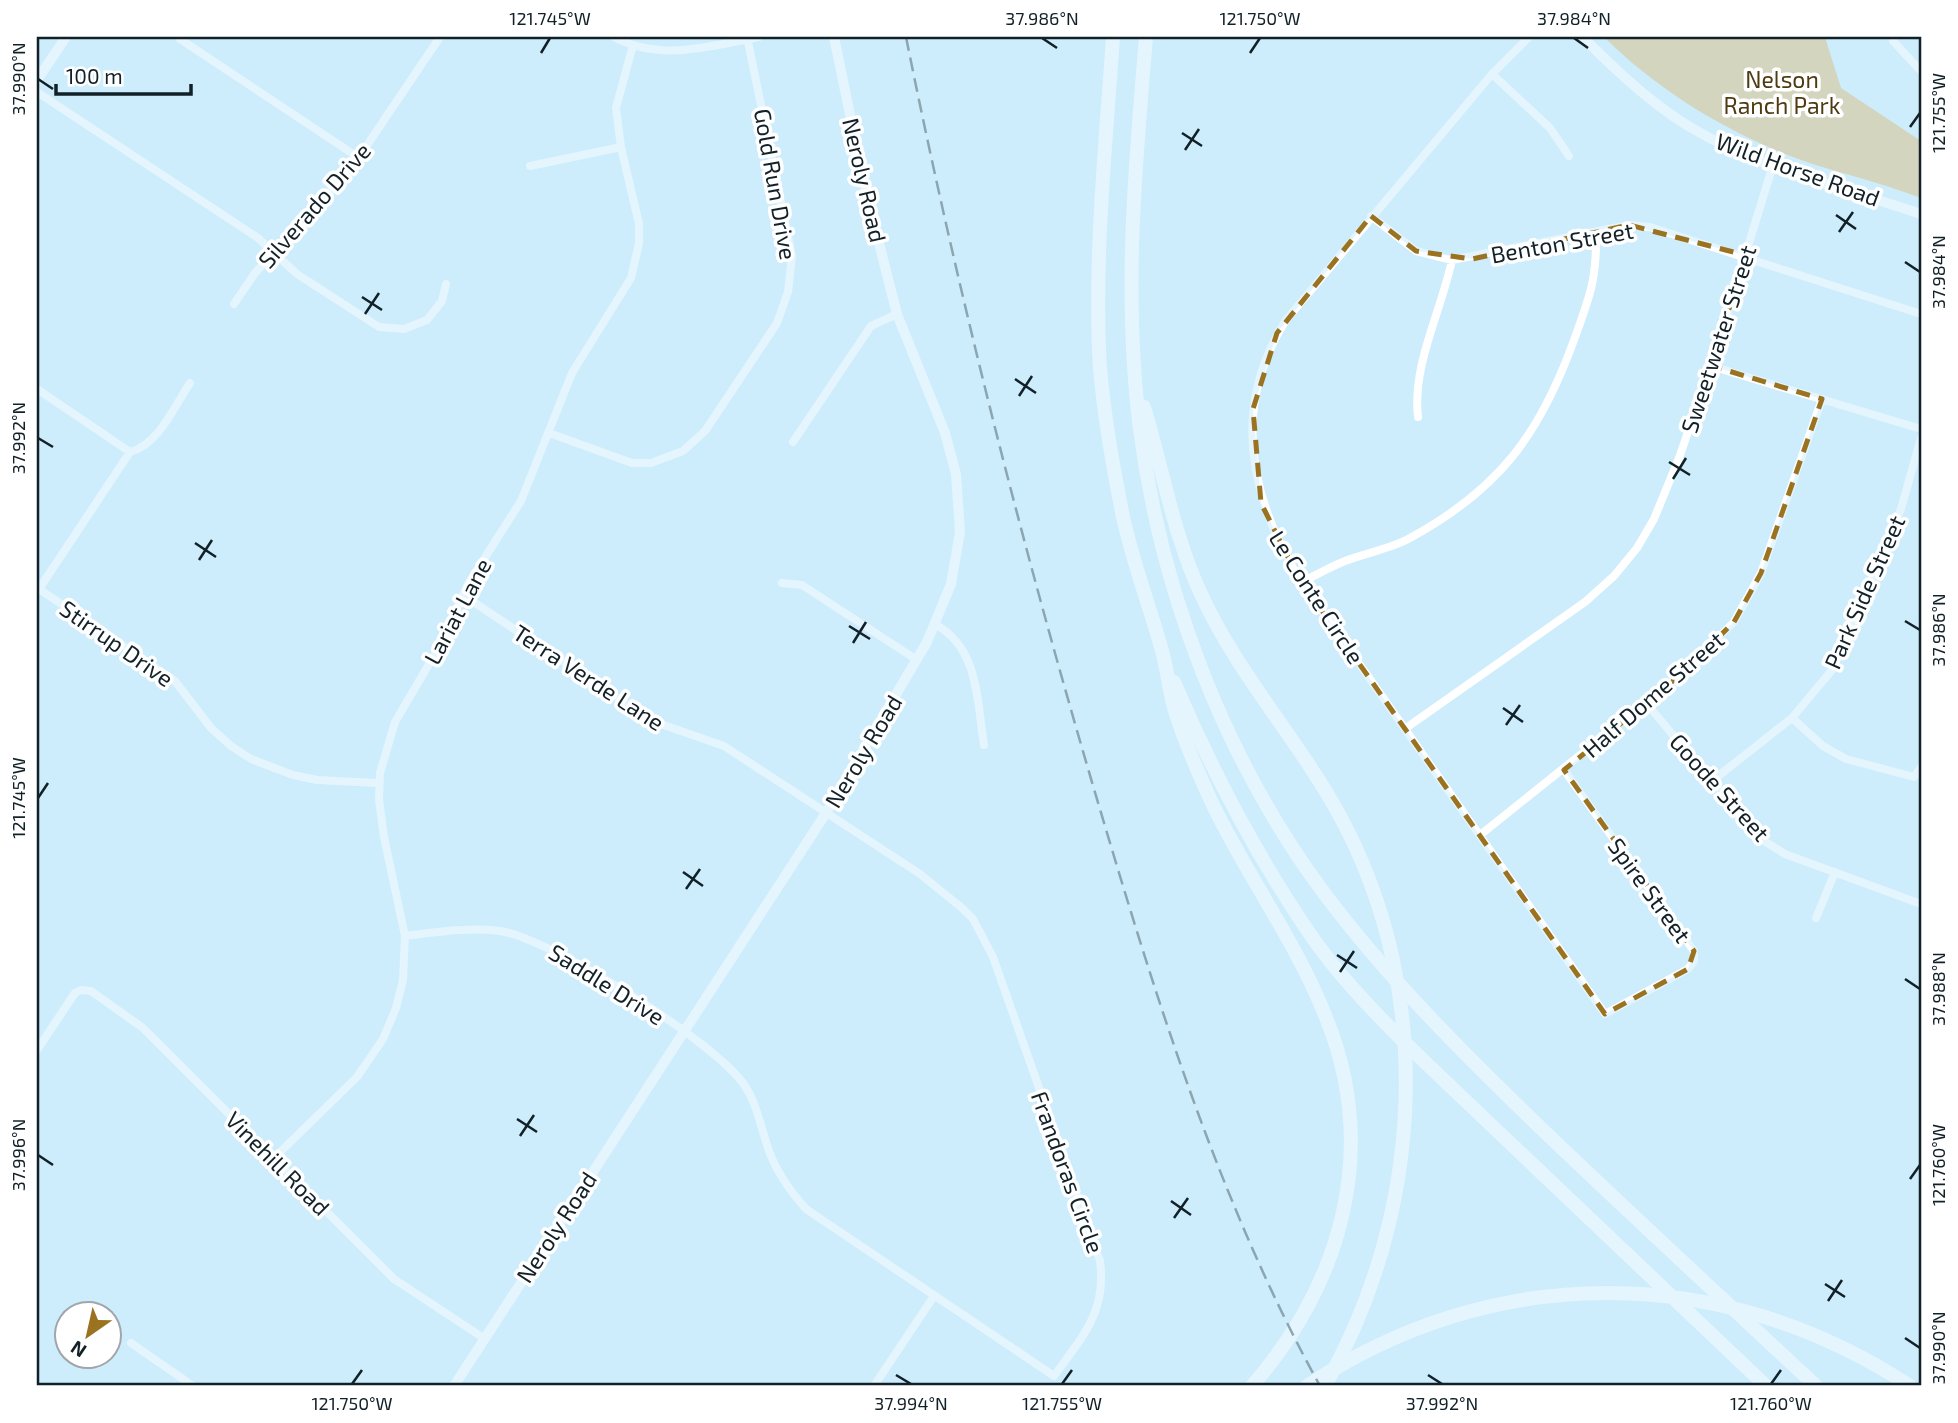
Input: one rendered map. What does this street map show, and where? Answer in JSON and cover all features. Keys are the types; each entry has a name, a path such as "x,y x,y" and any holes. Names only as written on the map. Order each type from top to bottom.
{"highway":[{"path":"1113,37 1102,190 1099,355 1121,509 1163,655 1175,712 1200,776 1230,838 1317,997 1339,1055 1349,1116 1350,1158 1342,1221 1330,1261 1298,1327 1253,1385"},
{"path":"1146,37 1133,185 1129,277 1135,376 1140,430 1154,511 1175,594 1202,674 1277,822 1324,892 1448,1038 1644,1227 1816,1386"},
{"path":"1135,376 1175,525 1201,595 1237,661 1331,800 1373,892 1398,992 1406,1095 1399,1183 1378,1268 1354,1331 1325,1386"},
{"path":"1163,655 1210,760 1255,846 1313,939 1330,960 1356,991 1461,1096 1766,1386"},
{"path":"1307,1386 1355,1356 1422,1326 1492,1306 1565,1295 1639,1293 1705,1301 1769,1317 1844,1348 1910,1386"}],"street":[{"path":"37,80 66,37"},
{"path":"182,37 180,39 359,158"},
{"name":"Silverado Drive","path":"234,304 273,253 333,191 359,158 440,37"},
{"path":"614,37 634,45 674,51 759,37"},
{"name":"Neroly Road","path":"454,1386 826,813 936,625 957,563 960,531 959,489 949,444 897,314 866,192 834,37"},
{"name":"Le Conte Circle","path":"1529,37 1492,74 1371,216 1277,333 1267,356 1253,408 1255,475 1261,503 1276,539 1302,582 1605,1014"},
{"name":"Wild Horse Road","path":"1583,37 1660,107 1723,144 1773,165 1921,214"},
{"name":"Gold Run Drive","path":"549,433 632,463 651,463 683,451 705,430 777,323 788,292 792,256 747,38"},
{"path":"1893,41 1921,71"},
{"name":"Lariat Lane","path":"274,1159 357,1077 383,1039 396,1009 403,979 405,936 384,837 378,783 395,722 442,642 463,595 521,500 572,373 626,290 637,260 639,224 617,120 618,93 634,45"},
{"path":"1492,74 1550,128 1569,156"},
{"path":"37,92 258,238 297,274 368,321 392,330 404,329 427,320 442,301 446,284"},
{"path":"530,166 621,147"},
{"name":"Sweetwater Street","path":"1406,728 1556,623 1614,576 1637,548 1654,519 1711,366 1773,165"},
{"name":"Benton Street","path":"1371,216 1416,251 1452,260 1472,259 1629,225 1650,227 1921,314"},
{"path":"1302,582 1344,561 1407,540 1438,521 1509,463 1539,422 1555,392 1595,281 1596,232"},
{"path":"1418,417 1416,385 1444,299 1452,260"},
{"path":"793,442 871,326 897,314"},
{"path":"1711,366 1921,429"},
{"name":"Stirrup Drive","path":"190,383 152,441 142,449 130,452 38,589 175,681 211,729 230,746 251,759 305,778 378,783"},
{"path":"37,389 130,452"},
{"name":"Half Dome Street","path":"1480,835 1564,770 1713,645 1749,600 1822,399"},
{"name":"Park Side Street","path":"1712,781 1792,718 1832,670 1902,509 1921,438"},
{"path":"782,583 802,585 917,660"},
{"name":"Terra Verde Lane","path":"463,595 652,722 724,746 826,813"},
{"path":"936,625 954,638 969,659 985,745"},
{"name":"Goode Street","path":"1646,702 1761,839 1785,854 1921,904"},
{"path":"1792,718 1822,746 1846,759 1914,776 1921,767"},
{"name":"Spire Street","path":"1564,770 1694,950 1694,961 1688,969 1605,1014"},
{"name":"Frandoras Circle","path":"683,1031 713,1051 746,1087 754,1101 777,1170 806,1209 1054,1377 1098,1308 1102,1279 1100,1261 993,957 973,919 946,892 826,813"},
{"path":"1816,918 1835,872"},
{"name":"Saddle Drive","path":"405,936 478,929 501,931 540,943 683,1031"},
{"name":"Vinehill Road","path":"37,1050 75,993 81,990 91,991 143,1028 394,1279 485,1339"},
{"path":"874,1386 934,1296"},
{"path":"131,1343 193,1386"}],"highlighted area":[{"path":"1371,216 1416,251 1472,259 1629,225 1745,255 1712,366 1822,399 1761,573 1734,622 1679,676 1564,770 1694,951 1688,969 1605,1014 1297,575 1261,503 1253,409 1277,333"}],"green space":[{"name":"Nelson Ranch Park","path":"1604,37 1825,37 1841,88 1921,141 1921,198 1810,163 1727,127 1663,87"}],"railway":[{"path":"906,37 969,321 1016,509 1067,696 1140,942 1219,1168 1283,1315 1320,1386"}]}
